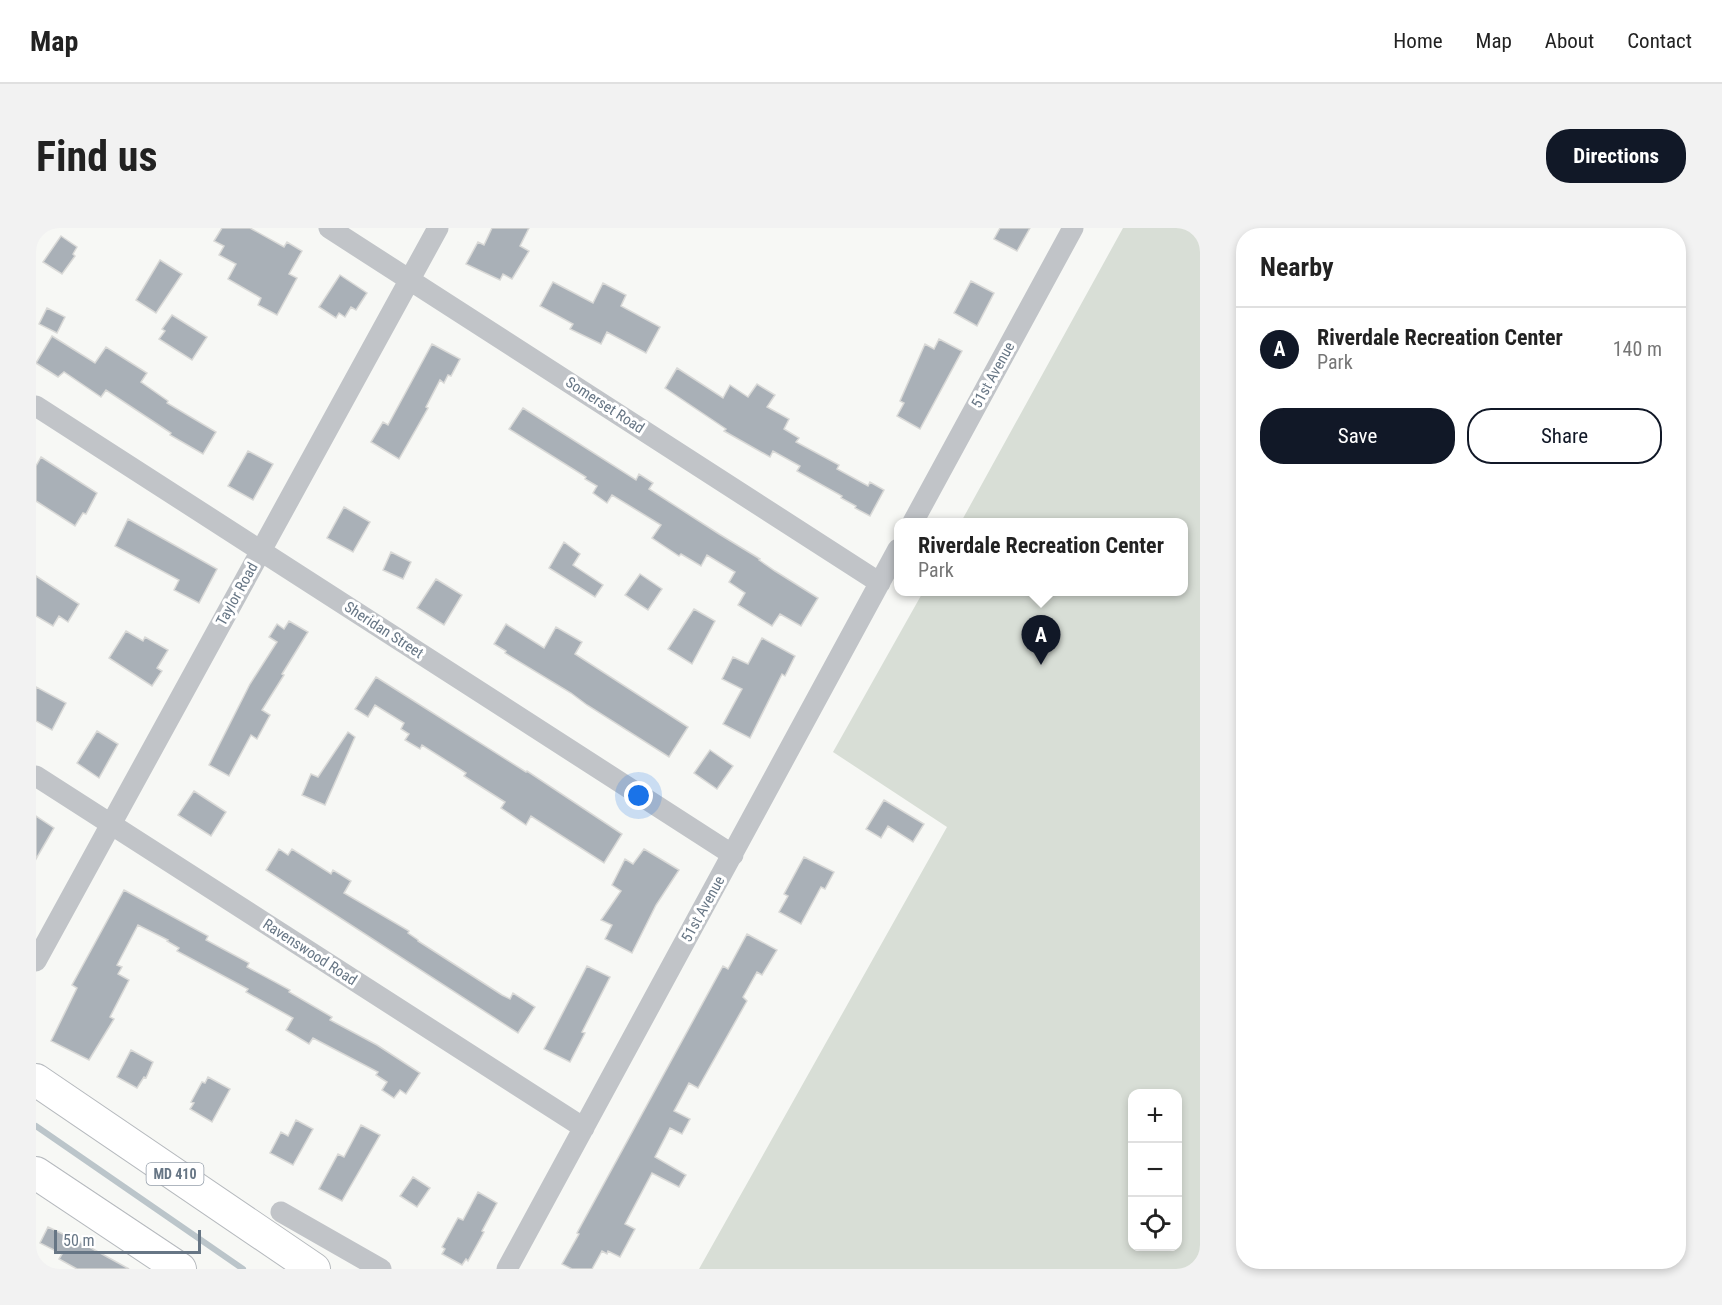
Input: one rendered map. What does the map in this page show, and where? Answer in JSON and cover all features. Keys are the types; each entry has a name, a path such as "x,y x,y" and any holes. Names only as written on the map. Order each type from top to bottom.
{"main road":[{"name":"MD 410","path":"36,1080 314,1269"},
{"path":"36,1173 180,1269"}],"street":[{"name":"Somerset Road","path":"329,228 880,583"},
{"name":"Taylor Road","path":"36,961 438,228"},
{"name":"51st Avenue","path":"915,518 1073,228"},
{"name":"Sheridan Street","path":"36,406 732,855"},
{"name":"51st Avenue","path":"507,1269 894,557"},
{"name":"Ravenswood Road","path":"36,776 584,1128"},
{"path":"282,1212 381,1269"}],"shaded area":[{"path":"1123,228 1200,228 1200,1269 699,1269 947,827 833,752 921,596 1188,596 1188,518 963,518"}],"building":[{"path":"222,228 250,228 284,247 287,242 302,251 289,274 297,278 277,315 258,305 261,298 228,279 236,264 219,255 224,246 214,241"},
{"path":"492,228 529,228 520,246 529,251 512,279 503,274 500,280 466,264 478,242 484,245"},
{"path":"1000,228 1030,228 1017,251 994,239"},
{"path":"61,236 77,247 73,254 75,256 62,274 43,262"},
{"path":"160,260 182,274 156,313 136,300"},
{"path":"340,275 367,293 356,310 351,307 345,317 339,313 336,318 319,307"},
{"path":"971,281 994,293 977,326 954,313"},
{"path":"553,282 593,303 603,283 626,295 621,306 660,327 646,353 607,332 601,344 570,329 573,324 540,306"},
{"path":"47,308 65,317 57,333 39,324"},
{"path":"172,315 207,337 192,360 159,339 165,331 162,329"},
{"path":"52,336 95,363 106,347 147,373 141,382 168,401 167,403 216,432 203,454 170,435 171,433 106,390 101,397 64,372 58,377 36,363"},
{"path":"939,339 962,351 920,429 897,416 904,403 900,401 925,344 934,349"},
{"path":"432,344 460,359 451,376 448,375 444,383 440,380 426,407 428,408 399,459 371,442 383,422 388,425"},
{"path":"677,368 723,398 730,385 748,397 757,384 775,395 767,407 789,419 784,429 799,438 796,442 839,465 837,469 868,486 870,482 884,490 870,516 841,498 842,496 797,471 800,466 773,451 770,457 724,431 726,429 665,388"},
{"path":"523,408 636,480 639,474 653,483 649,489 818,598 801,626 780,614 772,626 738,605 745,593 729,582 735,572 707,555 701,566 681,554 679,556 652,538 661,525 612,495 607,503 593,493 597,486 585,479 586,477 509,429"},
{"path":"248,451 273,464 253,500 228,486"},
{"path":"41,457 97,493 86,514 83,513 75,526 36,501 36,466"},
{"path":"344,507 370,522 353,552 327,538"},
{"path":"128,519 217,569 199,603 174,590 179,580 115,546"},
{"path":"564,542 580,554 573,565 603,585 595,597 549,568"},
{"path":"391,552 411,562 403,579 383,570"},
{"path":"640,574 662,589 648,610 625,595"},
{"path":"36,576 79,604 68,622 59,616 53,626 36,616"},
{"path":"436,579 462,595 444,625 417,608"},
{"path":"694,609 715,621 692,664 668,649"},
{"path":"289,621 308,632 262,710 270,715 257,739 251,735 229,776 209,765 250,684 277,642 269,637 277,624 284,629"},
{"path":"506,624 544,648 556,627 582,642 575,654 688,727 669,757 505,653 506,651 494,644"},
{"path":"126,631 143,641 145,637 168,650 157,668 162,671 152,686 109,658"},
{"path":"762,638 795,656 785,676 782,674 750,738 723,724 742,689 722,679 733,657 748,664"},
{"path":"376,677 527,771 622,834 604,863 531,816 526,825 501,808 505,802 464,776 466,773 422,745 420,749 405,740 409,734 401,729 404,723 375,705 368,717 355,709"},
{"path":"36,687 66,703 52,730 36,721"},
{"path":"97,731 118,744 99,778 77,763"},
{"path":"348,732 355,737 325,805 302,795 311,774 318,777"},
{"path":"710,750 733,766 717,789 694,773"},
{"path":"194,791 226,812 211,836 178,815"},
{"path":"884,800 924,824 913,842 888,826 881,838 866,829"},
{"path":"36,816 54,828 36,859"},
{"path":"279,849 288,855 292,849 331,874 333,870 351,881 344,893 409,931 408,933 418,941 502,995 510,999 513,993 535,1007 518,1033 266,870"},
{"path":"644,849 679,870 656,905 632,953 605,939 612,925 601,920 621,891 612,885 625,859 633,864"},
{"path":"804,857 834,872 825,889 821,887 801,924 779,912 788,896 784,894"},
{"path":"124,890 208,936 206,940 249,963 247,967 290,990 289,992 332,1017 330,1020 377,1045 420,1073 406,1094 400,1090 394,1098 382,1090 387,1082 376,1075 378,1072 313,1038 309,1044 286,1030 293,1018 246,992 248,989 177,951 179,948 168,940 138,925 117,965 122,967 118,974 129,980 110,1017 114,1019 89,1060 51,1041 77,988 72,985"},
{"path":"747,934 777,950 762,975 757,972 743,997 747,1001 698,1088 689,1083 674,1111 690,1119 682,1134 670,1128 655,1157 686,1175 679,1187 652,1173 625,1224 635,1229 620,1257 608,1251 607,1254 602,1251 592,1269 572,1269 562,1264 723,966 728,969"},
{"path":"587,966 610,977 582,1032 585,1033 570,1062 544,1049"},
{"path":"131,1050 153,1062 146,1078 144,1077 137,1088 117,1077"},
{"path":"208,1077 230,1089 212,1122 190,1109 194,1103 191,1102 202,1082 205,1083"},
{"path":"296,1120 313,1129 293,1165 270,1153 281,1132 288,1136"},
{"path":"361,1125 380,1135 342,1201 319,1189 338,1154 344,1157"},
{"path":"413,1177 430,1188 417,1207 400,1196"},
{"path":"478,1192 497,1203 468,1261 466,1259 462,1265 442,1254 445,1249 442,1247 458,1218 463,1220"},
{"path":"48,1227 129,1269 77,1269 59,1259 62,1254 40,1243"}],"waterway":[{"path":"36,1126 243,1269"}],"place":[{"name":"Riverdale Recreation Center","path":"1041,665"}]}
